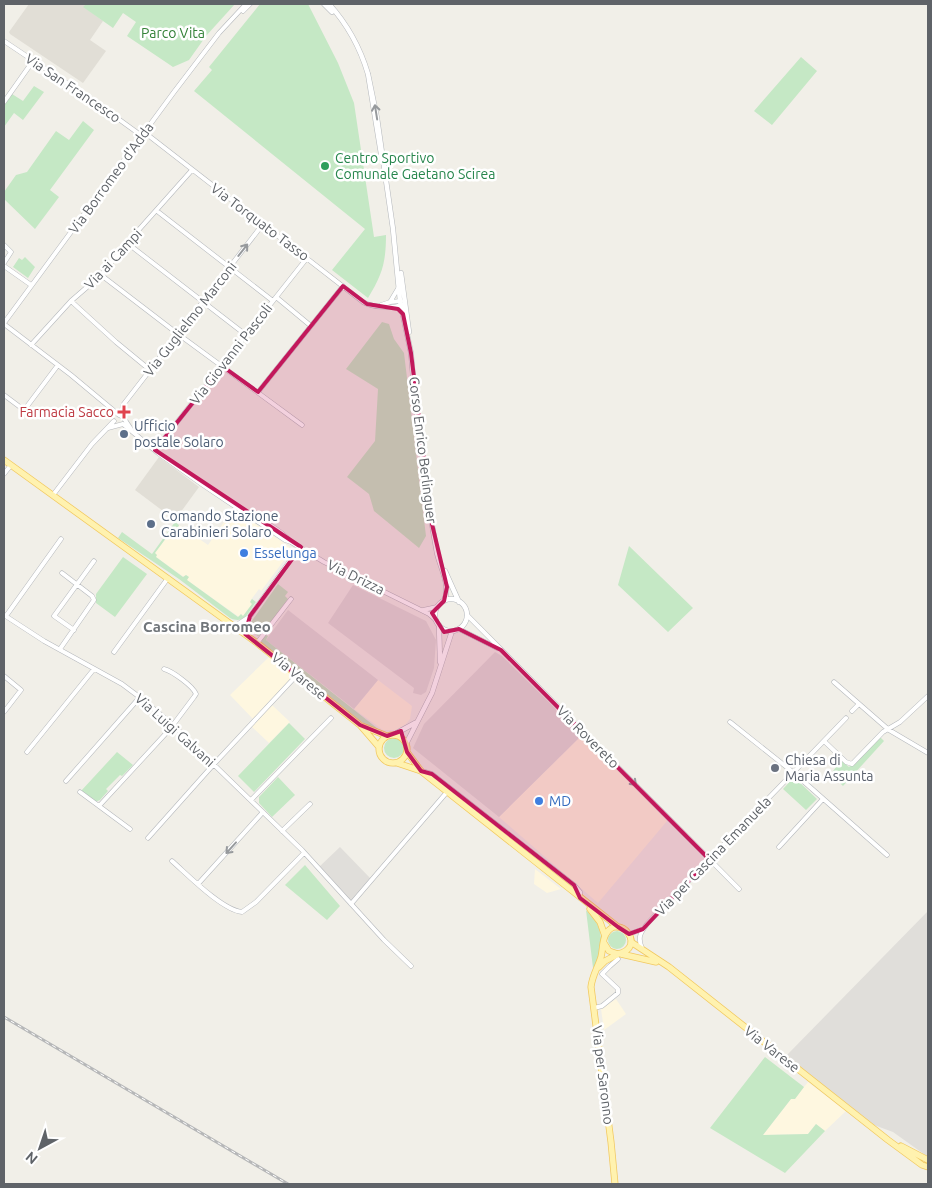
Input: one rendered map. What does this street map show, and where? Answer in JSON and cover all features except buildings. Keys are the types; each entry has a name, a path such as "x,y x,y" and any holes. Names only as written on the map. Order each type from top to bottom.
{"main road":[{"name":"Via Varese","path":"4,460 258,643 360,725 379,747"},
{"name":"Via Varese","path":"360,725 390,736"},
{"path":"407,752 404,758 390,763 383,759 379,747 382,740 390,736 401,738 406,744 407,752 421,771 580,898 629,934 631,942 627,950 597,968"},
{"path":"397,762 421,771"},
{"path":"580,898 600,922 605,936"},
{"path":"618,927 610,929 605,936 604,943 609,951 619,956"},
{"name":"Via Varese","path":"631,942 669,967 876,1130 922,1165 928,1167"},
{"name":"Via per Saronno","path":"604,943 597,968 591,980 615,1184"},
{"name":"Via Varese","path":"619,956 644,958 669,967"},
{"name":"Via Varese","path":"876,1130 921,1158 928,1160"}],"street":[{"name":"Via Borromeo d'Adda","path":"4,323 219,33 246,4"},
{"name":"Via Borromeo d'Adda","path":"219,33 250,4"},
{"name":"Corso Enrico Berlinguer","path":"324,4 351,34"},
{"name":"Corso Enrico Berlinguer","path":"329,4 346,24 361,52 368,74 376,111 403,314 411,353"},
{"name":"Via San Francesco","path":"4,41 143,134"},
{"path":"4,102 33,61"},
{"name":"Via Torquato Tasso","path":"143,134 367,304 394,307 402,304"},
{"name":"Via ai Campi","path":"31,345 71,301 101,275 192,170"},
{"path":"157,211 229,267 311,326"},
{"name":"Via Guglielmo Marconi","path":"53,495 106,429 117,419 123,406 263,224"},
{"path":"127,243 246,335"},
{"path":"4,245 11,252 4,265 31,286"},
{"name":"Corso Enrico Berlinguer","path":"396,255 399,287 411,353 436,547 447,588 444,601"},
{"name":"Via Giovanni Pascoli","path":"155,450 307,258"},
{"path":"101,275 302,425"},
{"path":"258,392 343,286"},
{"path":"390,302 399,287"},
{"path":"71,301 150,370"},
{"path":"379,306 390,302 402,304"},
{"path":"394,307 403,314"},
{"path":"4,323 113,410 117,419 124,422"},
{"path":"4,395 25,409 58,365"},
{"name":"Via Drizza","path":"117,419 124,422 155,450 203,485 285,540 332,566 423,610 436,620"},
{"path":"4,474 11,465"},
{"path":"5,615 61,539"},
{"path":"245,634 246,624 250,616 300,547"},
{"name":"Corso Enrico Berlinguer","path":"436,547 459,602"},
{"path":"74,630 54,616 94,561"},
{"path":"60,649 94,600 92,596 62,573"},
{"path":"114,652 166,577"},
{"path":"258,643 291,599"},
{"path":"423,610 437,607 444,601 452,600 459,602 465,608 464,624 459,629 452,631 439,626"},
{"path":"437,607 435,615 439,626 440,668"},
{"name":"Via Luigi Galvani","path":"5,615 44,641 94,668 140,697 174,725 252,800 384,940 411,966"},
{"name":"Via Rovereto","path":"466,615 739,890"},
{"path":"235,626 250,616"},
{"path":"459,629 501,650"},
{"path":"406,744 432,693 452,631"},
{"path":"27,752 94,668"},
{"path":"99,806 174,725 194,697 196,691 164,669"},
{"path":"148,838 298,674"},
{"path":"4,676 21,690 4,712"},
{"path":"834,682 858,705 889,730 928,753"},
{"path":"824,740 851,765 882,733 905,718 928,696"},
{"path":"66,781 140,697"},
{"path":"852,712 858,705"},
{"path":"252,800 331,718"},
{"name":"Via per Cascina Emanuela","path":"629,934 643,929 846,718"},
{"path":"390,736 417,722"},
{"path":"730,722 794,773 887,855"},
{"path":"421,771 432,774 561,875 577,888 580,898"},
{"path":"80,792 130,829"},
{"path":"351,904 447,792"},
{"path":"779,847 824,799"},
{"path":"282,831 310,804"},
{"path":"198,884 263,812"},
{"path":"172,861 227,907 236,911 245,911 304,853"},
{"path":"643,929 639,935 639,942 642,948 650,952 653,957"},
{"path":"594,1008 602,1006 618,993 618,989 602,974 619,956"}],"highlighted area":[{"path":"343,286 367,304 398,309 403,314 411,353 432,524 447,587 444,601 432,613 444,632 459,629 501,650 709,859 643,929 629,934 618,927 580,898 574,885 432,774 421,771 407,752 401,731 387,736 360,725 245,634 250,616 301,547 155,450 222,366 258,392"}],"shaded area":[{"path":"29,4 86,4 84,7 103,21 90,40 106,51 83,83 10,34 9,32"},
{"path":"159,457 199,487 175,520 135,490"},
{"path":"233,509 290,547 283,557 285,559 261,591 259,589 250,601 252,604 243,616 239,617 187,580 188,577 186,575 184,577 156,557 155,553 175,526 177,528 179,525 208,545"},
{"path":"353,585 426,621 436,640 434,668 426,692 421,695 413,693 414,688 328,623"},
{"path":"288,610 378,680 354,709 266,640"},
{"path":"495,652 502,656 556,709 556,713 561,718 565,717 583,734 499,817 413,748 424,724"},
{"path":"269,657 296,678 272,705 290,722 269,743 250,725 254,720 230,695"},
{"path":"378,680 412,706 410,719 396,730 383,730 354,709"},
{"path":"583,734 667,821 598,903 499,817"},
{"path":"340,847 371,879 351,902 319,867"},
{"path":"535,869 561,889 547,893 534,884"},
{"path":"928,911 928,1157 893,1132 874,1125 786,1056"},
{"path":"616,999 626,1014 604,1030 601,1009"},
{"path":"808,1082 846,1111 825,1131 816,1124 808,1134 763,1135 791,1099 795,1098"}],"green space":[{"name":"Parco Vita","path":"86,4 235,4 206,36 189,60 173,67 127,36 136,22 123,13 113,28 83,7"},
{"name":"Centro Sportivo Comunale Gaetano Scirea","path":"260,4 308,4 338,63 354,103 374,237 386,235 382,268 368,298 332,270 365,229 194,91 212,70 209,67"},
{"path":"801,57 817,71 772,125 754,111"},
{"path":"34,86 44,92 23,120 14,113 4,127 4,106 12,94 23,101"},
{"path":"83,121 94,130 50,190 59,197 35,229 4,199 4,192 16,175 27,172 56,131 69,140"},
{"path":"25,257 35,267 28,278 13,267 19,258 22,260"},
{"path":"382,322 389,324 394,339 404,353 426,536 419,548 374,511 369,494 347,477 375,441 378,389 346,369"},
{"path":"175,522 179,525 178,528 175,526 155,553 156,557 183,577 186,575 189,577 187,580 238,617 241,614 243,616 252,604 250,602 252,599 256,602 243,619 235,620 230,618 179,579 118,538 122,532 152,554"},
{"path":"629,546 693,608 668,632 618,585"},
{"path":"123,557 147,574 115,617 96,603 96,594"},
{"path":"278,584 288,592 285,596 288,599 262,634 258,636 249,630 249,625"},
{"path":"266,635 268,636 266,640 382,732 373,730 358,719 262,643 261,640"},
{"path":"289,723 305,739 254,792 238,776"},
{"path":"880,737 884,741 843,786 831,774 841,760 849,767"},
{"path":"394,738 401,741 404,748 401,755 394,758 387,755 384,748 387,741"},
{"path":"117,752 133,765 106,789 108,791 100,800 95,802 81,791"},
{"path":"278,777 295,795 272,817 259,803 259,797"},
{"path":"794,777 817,799 806,810 783,789"},
{"path":"305,865 340,906 327,920 285,885"},
{"path":"586,910 597,924 601,937 600,954 593,968"},
{"path":"613,931 621,931 626,936 624,947 613,949 608,944 608,936"},
{"path":"765,1057 804,1087 795,1099 791,1099 763,1135 808,1134 816,1124 825,1131 785,1173 710,1128"}],"railway":[{"path":"4,1017 288,1184"}],"place":[{"name":"Centro Sportivo Comunale Gaetano Scirea","path":"325,166"},
{"name":"Farmacia Sacco","path":"124,412"},
{"name":"Ufficio postale Solaro","path":"124,434"},
{"name":"Comando Stazione Carabinieri Solaro","path":"151,524"},
{"name":"Esselunga","path":"244,553"},
{"name":"Chiesa di Maria Assunta","path":"775,768"},
{"name":"MD","path":"539,801"}],"district":[{"name":"Cascina Borromeo","path":"207,626"}]}
